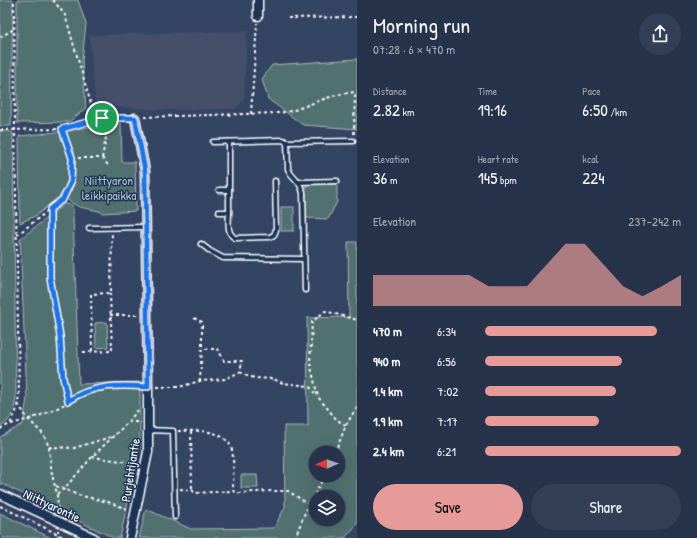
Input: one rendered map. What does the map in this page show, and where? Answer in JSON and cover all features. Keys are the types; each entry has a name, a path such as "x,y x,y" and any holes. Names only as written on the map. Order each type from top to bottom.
{"street":[{"path":"258,0 258,16"},
{"name":"Purjehtijantie","path":"130,538 148,452 145,171 135,118"},
{"name":"Niittyarontie","path":"0,494 94,538"}],"lane":[{"path":"213,142 283,140 287,142 353,141"},
{"path":"229,142 229,233 232,236 235,238 270,237 274,235 276,230 275,181"},
{"path":"287,142 288,169 299,182 303,193 304,290"},
{"path":"299,182 337,181"},
{"path":"219,190 229,190"},
{"path":"219,212 229,212"},
{"path":"89,228 146,227"},
{"path":"201,244 210,252 223,258 304,259"},
{"path":"148,430 173,431 176,517"}],"path":[{"path":"10,424 16,412 19,396 14,0"},
{"path":"54,0 65,15 91,104 102,118"},
{"path":"251,115 258,16"},
{"path":"288,18 357,17"},
{"path":"0,37 14,29"},
{"path":"0,130 62,129 102,118 278,114 298,109 319,100 342,93 356,92 353,141"},
{"path":"102,158 110,118"},
{"path":"17,235 63,199 71,182 72,158 62,129"},
{"path":"72,158 102,158 108,165"},
{"path":"50,209 50,277 60,336 63,378 68,401"},
{"path":"83,352 112,351 110,293 112,228"},
{"path":"92,352 91,294 110,293"},
{"path":"318,397 310,363 312,322 326,311 357,320"},
{"path":"110,315 147,315"},
{"path":"194,318 202,322 200,381"},
{"path":"202,349 218,349 224,361 242,361 240,372"},
{"path":"0,429 10,424 57,408 75,396 94,389 116,386 179,387 200,381 225,379 240,372 254,378 273,379 283,383 309,386 337,420 346,425"},
{"path":"57,494 64,489 148,398"},
{"path":"18,404 28,419 44,435 49,447 52,475 57,494 58,538"},
{"path":"338,446 346,425 357,407"},
{"path":"173,431 210,432 223,436 231,445 234,469 233,491"},
{"path":"191,431 192,490"},
{"path":"49,447 74,448 115,435"},
{"path":"92,457 146,465"},
{"path":"55,486 78,495 108,502 136,512"},
{"path":"175,489 192,490 195,493 233,491 239,493 271,491 288,492 309,504"},
{"path":"0,506 66,538"},
{"path":"295,538 309,507"}],"shaded area":[{"path":"247,31 244,99 236,109 166,110 96,106 89,35"}],"green space":[{"path":"0,0 13,0 11,126 0,126"},
{"path":"17,0 78,0 86,24 82,61 86,108 69,122 17,123"},
{"path":"357,59 357,129 303,125 268,99 262,79 272,65"},
{"name":"Niittyaron leikkipaikka","path":"121,123 122,162 135,162 136,211 102,213 79,207 61,195 37,215 20,223 19,136 68,131"},
{"path":"0,131 9,131 13,133 16,396 15,405 10,418 0,427"},
{"path":"337,184 337,202 328,219 306,218 306,185"},
{"path":"64,204 72,205 73,214 79,384 139,382 140,384 140,447 120,538 114,538 0,483 0,437 23,424 27,398 20,239"},
{"path":"281,207 294,207 294,231 281,231"},
{"path":"348,242 357,242 357,524 345,538 139,538 146,509 191,529 274,528 285,507 284,426 308,426 307,318 349,317"},
{"path":"107,322 108,347 96,348 95,323"},
{"path":"241,475 257,475 258,488 241,488"},
{"path":"0,513 51,538 2,538 0,533"}],"route":[{"path":"102,118 135,118 145,171 148,387 116,386 94,389 75,396 68,401 63,378 60,336 50,277 50,209 63,199 71,182 72,158 62,129 102,118"}]}
